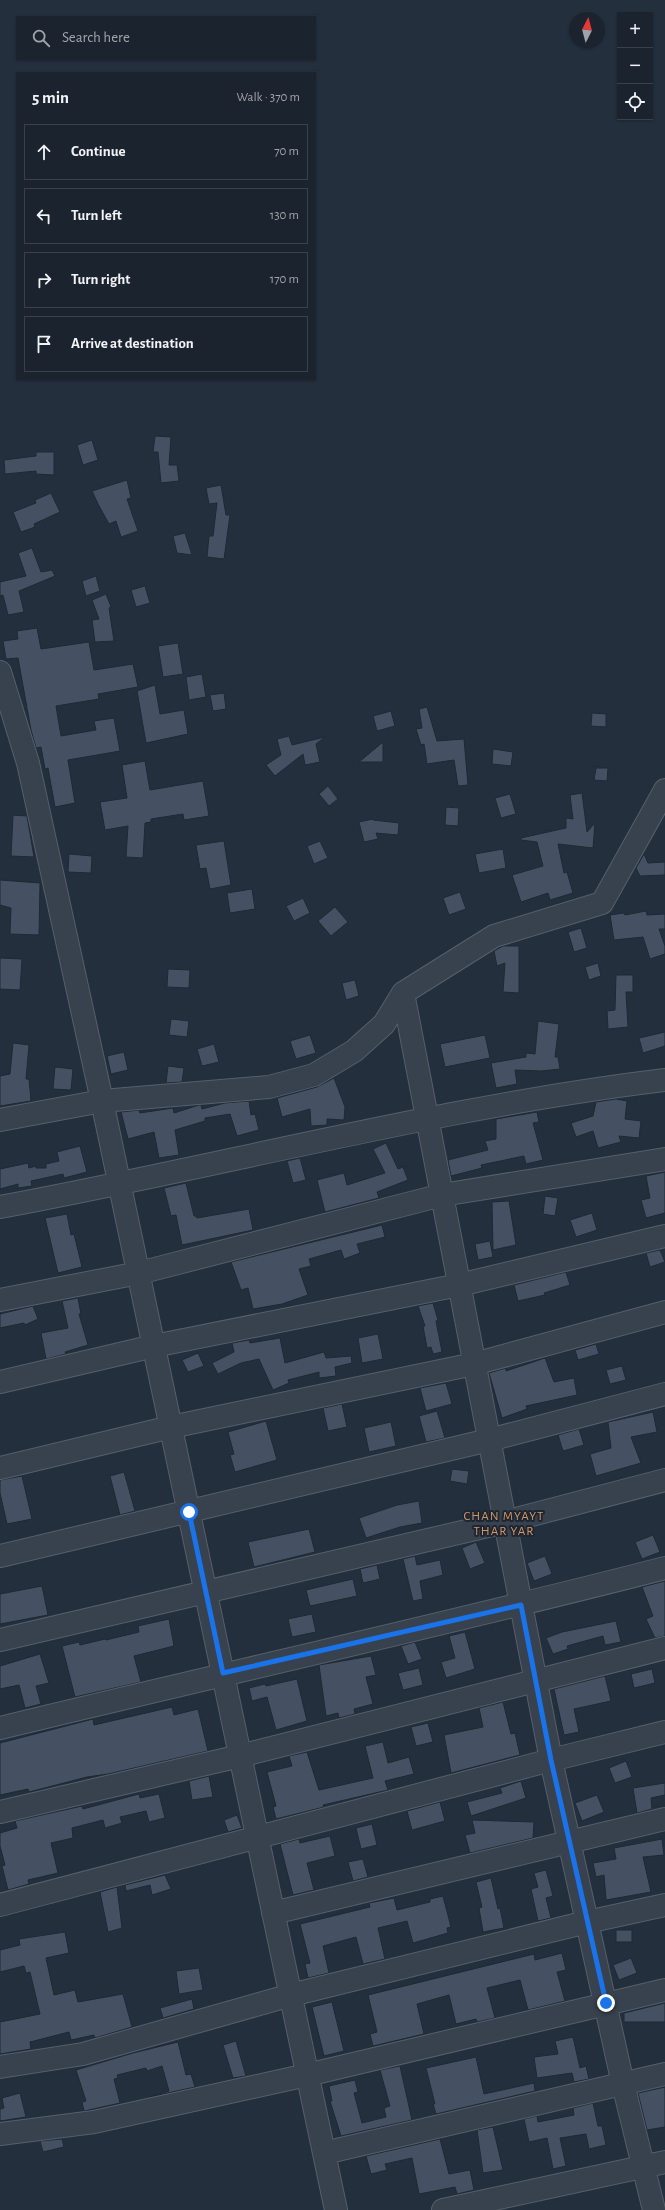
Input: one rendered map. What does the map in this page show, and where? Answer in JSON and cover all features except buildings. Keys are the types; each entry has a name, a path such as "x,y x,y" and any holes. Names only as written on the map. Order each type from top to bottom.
{"street":[{"path":"0,672 28,763 102,1101 336,2210"},
{"path":"0,1120 102,1101 269,1087 314,1075 354,1051 384,1024 403,993 494,936 602,903 665,790"},
{"path":"403,993 551,1760 623,2084 654,2210"},
{"path":"0,1207 120,1185 427,1118 596,1088 665,1080"},
{"path":"0,1300 139,1273 442,1195 665,1159"},
{"path":"0,1382 154,1346 459,1285 665,1236"},
{"path":"0,1468 171,1427 474,1364 665,1312"},
{"path":"0,1556 489,1440 665,1394"},
{"path":"0,1640 505,1522 665,1480"},
{"path":"0,1728 223,1673 521,1605 665,1568"},
{"path":"0,1812 240,1756 665,1648"},
{"path":"0,1906 551,1760 665,1732"},
{"path":"274,1913 665,1819"},
{"path":"0,2067 84,2054 291,1995 587,1922 665,1905"},
{"path":"0,2134 94,2122 307,2075 665,1990"},
{"path":"324,2153 665,2074"},
{"path":"443,2210 642,2165 665,2162"}],"district":[{"name":"CHAN MYAYT THAR YAR","path":"504,1522"}],"route":[{"path":"189,1512 223,1673 521,1605 551,1760 606,2003"}]}
